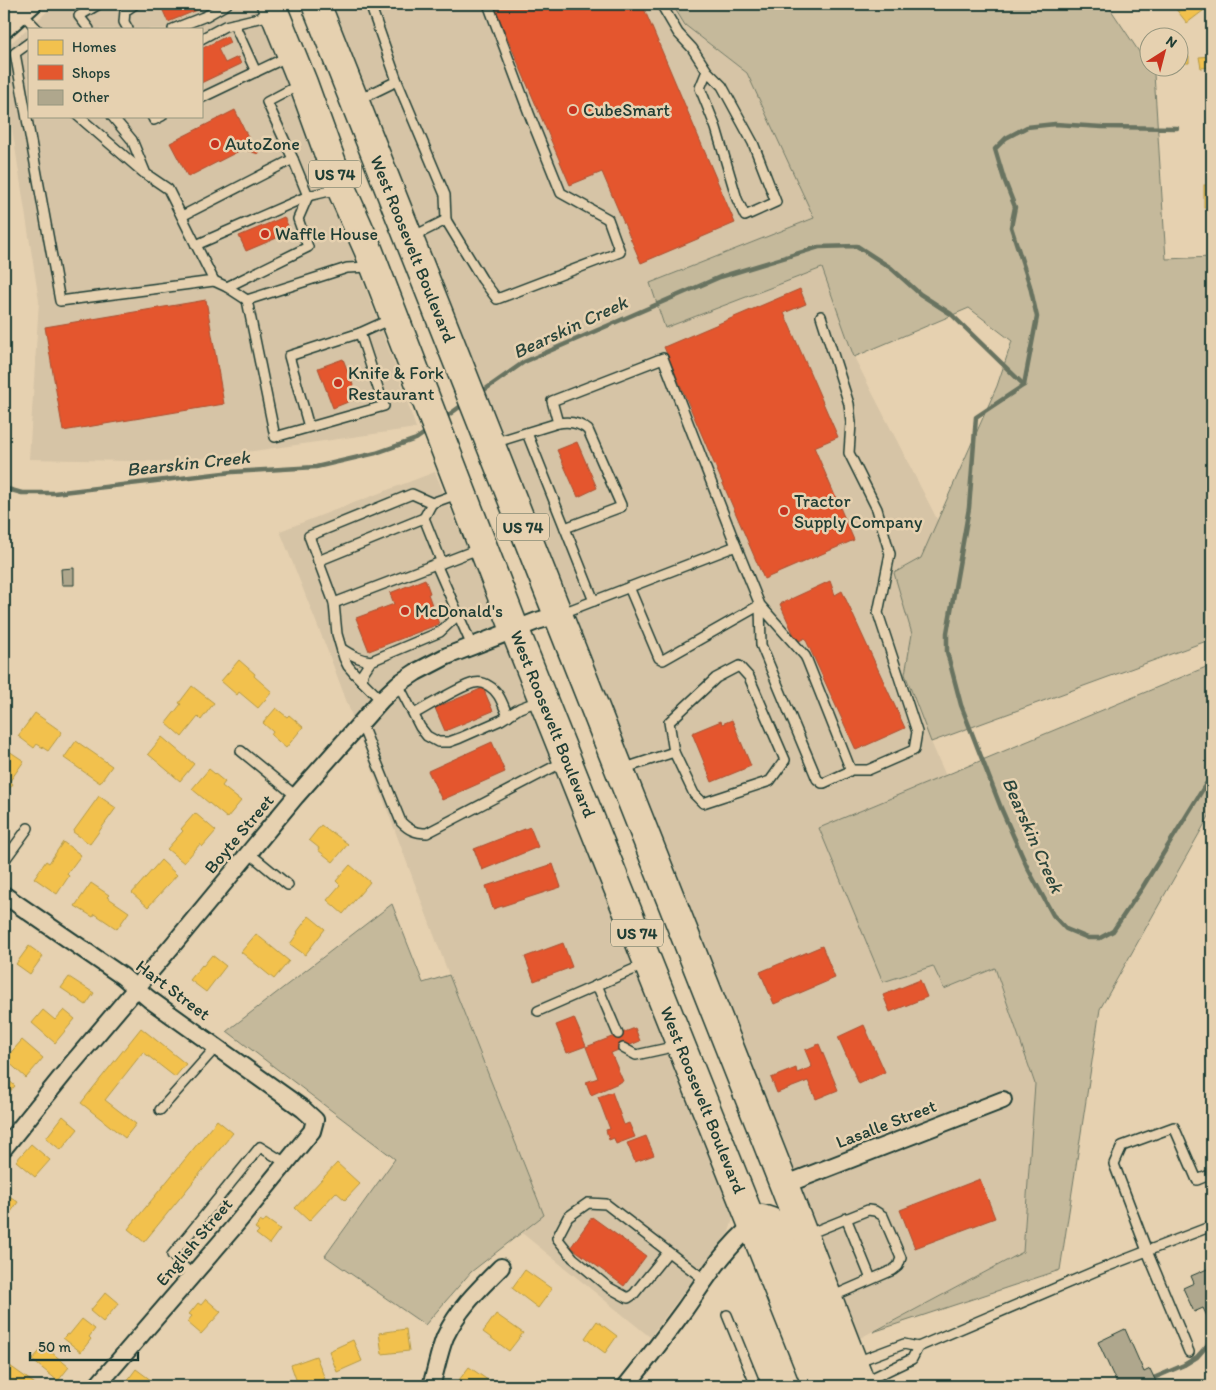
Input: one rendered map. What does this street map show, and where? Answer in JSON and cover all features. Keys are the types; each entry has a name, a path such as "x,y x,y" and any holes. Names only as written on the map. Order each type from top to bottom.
{"highway":[{"name":"West Roosevelt Boulevard","path":"316,4 784,1185 828,1298 856,1380"},
{"name":"West Roosevelt Boulevard","path":"273,9 303,83 341,188 361,260 399,330 515,630 817,1386"},
{"path":"753,1225 762,1219 771,1222 831,1356 856,1380"},
{"path":"798,1339 830,1386"}],"street":[{"path":"4,27 26,8"},
{"name":"Boyte Street","path":"4,1148 296,796 381,700 398,684 416,672 447,656 558,615"},
{"name":"Hart Street","path":"4,895 122,976 149,999 217,1046 303,1109 315,1120"},
{"name":"Lasalle Street","path":"784,1185 1003,1100"},
{"name":"English Street","path":"97,1386 312,1132 315,1120"},
{"path":"626,1386 718,1262 740,1236 753,1225"},
{"path":"431,1386 444,1339 458,1314 470,1298 500,1267"}],"lane":[{"path":"88,28 79,16 99,4"},
{"path":"127,28 124,22 125,11 135,4"},
{"path":"176,28 206,16 227,4"},
{"path":"370,4 397,81 445,195 446,220 482,279 497,299 620,252 608,219 561,193 488,4"},
{"path":"661,4 678,33 692,48 707,71 722,86 753,143 776,202 745,216 737,199 716,128 700,88 707,71"},
{"path":"26,8 37,28"},
{"path":"202,38 225,26 273,9"},
{"path":"234,24 256,72"},
{"path":"27,107 15,52 28,44"},
{"path":"202,98 291,55"},
{"path":"355,101 397,81"},
{"path":"227,287 308,247 298,219 308,196 267,102 303,83"},
{"path":"29,118 60,301 214,281 227,287 247,300 275,437 384,406 360,334"},
{"path":"80,118 146,174 168,189 214,281"},
{"path":"114,118 132,140 146,174"},
{"path":"182,216 293,159"},
{"path":"196,245 308,196 341,188"},
{"path":"409,239 446,220"},
{"path":"247,300 361,260"},
{"path":"760,604 761,644 819,781 824,783 847,774 850,770 868,770 914,750 917,732 878,613 890,554 876,509 849,453 851,423 849,404 821,316"},
{"path":"308,427 289,356 360,334 399,330"},
{"path":"558,423 551,401 663,358 760,604 805,656 850,770"},
{"path":"489,442 558,423 576,423 588,430 621,506 565,528"},
{"path":"527,433 594,601"},
{"path":"318,561 424,518 432,502 460,486"},
{"path":"381,700 348,666 344,658 337,634 334,603 309,536 412,494 432,502"},
{"path":"424,518 439,564 472,646"},
{"path":"558,615 736,546"},
{"path":"334,603 484,548"},
{"path":"629,587 659,658 663,660 760,604"},
{"path":"342,649 352,656 371,661 440,632 458,614"},
{"path":"362,681 371,661"},
{"path":"739,666 749,677 785,760 770,781 704,803 694,794 674,752 669,722 716,678 739,666"},
{"path":"414,714 462,688 482,683 490,686 498,694 508,716"},
{"path":"398,684 420,727 427,736 438,742 449,742 460,738 501,720 520,708 544,699"},
{"path":"361,723 401,822 416,832 427,833 568,759"},
{"path":"241,751 296,796"},
{"path":"619,770 674,752"},
{"path":"4,861 28,828"},
{"path":"249,853 288,885"},
{"path":"538,1011 649,963"},
{"path":"597,985 618,1034"},
{"path":"623,1048 636,1056 681,1045"},
{"path":"160,1110 217,1046"},
{"path":"1190,1352 1147,1251 1114,1164 1122,1146 1174,1127 1197,1180 1212,1174"},
{"path":"192,1275 172,1255 260,1147 286,1163"},
{"path":"668,1252 634,1294 628,1298 608,1288 573,1258 557,1238 568,1217 588,1203 606,1204 705,1280"},
{"path":"804,1236 846,1218 868,1210 875,1210 883,1216 901,1258 893,1270 828,1298"},
{"path":"846,1218 872,1279"},
{"path":"856,1380 904,1344 918,1347 1098,1270 1212,1226"},
{"path":"727,1315 756,1386"},
{"path":"856,1380 912,1360 918,1347"}],"shaded area":[{"path":"56,4 257,4 399,377 416,428 176,462 29,459 39,301 4,76 4,49 28,28 28,118 202,118 202,28 28,28"},
{"path":"330,4 672,4 685,25 747,73 814,218 651,283 666,328 822,268 854,357 938,521 921,559 894,573 913,634 905,674 946,776 819,828 933,966 944,989 995,968 1035,1084 1023,1252 860,1338"},
{"path":"672,4 1107,4 1138,50 1138,78 1154,78 1166,259 1212,257 1212,639 931,742 905,674 912,634 894,573 921,558 997,386 1012,341 969,308 854,357 822,268 665,328 650,283 814,218 747,73 685,25"},
{"path":"435,472 526,688 731,1207 733,1219 729,1232 650,1337 522,1233 544,1214 449,975 330,657 280,531"},
{"path":"1206,667 1212,674 1212,811 1100,1009 1060,1270 873,1332 1023,1252 1035,1084 995,968 944,989 933,966 883,982 819,828"},
{"path":"392,904 423,983 449,975 544,1215 471,1272 425,1325 325,1256 395,1159 227,1031"}],"building: Homes":[{"path":"1180,4 1212,4 1187,23 1175,8"},
{"path":"1209,47 1212,47 1212,67 1201,68 1199,57 1211,56"},
{"path":"1204,185 1212,185 1212,208 1204,208"},
{"path":"239,660 272,692 258,708 239,692 237,695 221,681"},
{"path":"192,686 214,703 201,720 198,717 182,737 166,723"},
{"path":"276,708 287,717 289,715 303,727 286,748 271,735 273,732 263,723"},
{"path":"35,713 62,732 48,751 37,744 34,748 18,736"},
{"path":"162,737 194,764 180,781 148,754"},
{"path":"76,741 112,766 100,783 64,758"},
{"path":"6,749 24,761 10,781 13,784 4,796 4,752"},
{"path":"209,769 225,782 222,786 241,801 227,818 192,789"},
{"path":"99,796 116,808 90,844 73,832"},
{"path":"195,813 216,831 202,847 200,844 184,863 167,849 183,831 181,829"},
{"path":"321,825 348,844 333,862 309,840"},
{"path":"63,842 81,855 67,874 69,876 57,894 34,878 46,861 49,863"},
{"path":"161,860 177,875 148,907 132,893"},
{"path":"350,865 370,882 343,914 327,900 340,885 336,881"},
{"path":"91,883 129,912 117,929 95,914 93,917 75,906"},
{"path":"309,916 325,929 305,955 290,944"},
{"path":"256,934 289,961 274,979 241,952"},
{"path":"29,946 43,956 30,974 16,964"},
{"path":"212,955 226,966 206,992 190,980"},
{"path":"69,977 94,993 86,1005 61,988"},
{"path":"43,1010 55,1020 64,1010 75,1019 55,1043 32,1023"},
{"path":"141,1028 186,1064 175,1077 143,1052 105,1100 136,1124 125,1138 81,1103"},
{"path":"22,1040 43,1058 26,1078 5,1059"},
{"path":"4,1076 15,1086 4,1098"},
{"path":"63,1116 78,1129 61,1150 46,1138"},
{"path":"217,1120 233,1133 144,1242 128,1229"},
{"path":"31,1144 50,1160 35,1177 16,1161"},
{"path":"337,1163 360,1184 345,1200 336,1192 309,1221 295,1208"},
{"path":"4,1192 18,1202 4,1222"},
{"path":"266,1219 280,1229 269,1244 256,1234 259,1231 255,1228 260,1221 263,1223"},
{"path":"525,1270 552,1289 538,1308 512,1288"},
{"path":"106,1292 119,1303 103,1322 90,1311"},
{"path":"206,1299 221,1312 201,1334 187,1322 192,1316 189,1314 198,1303 201,1305"},
{"path":"496,1314 523,1333 509,1351 483,1332"},
{"path":"82,1319 95,1329 89,1337 91,1339 81,1352 63,1338 67,1334 69,1335"},
{"path":"597,1321 617,1336 605,1353 585,1338"},
{"path":"406,1329 409,1351 382,1354 379,1333"},
{"path":"353,1340 362,1361 337,1372 329,1351"},
{"path":"44,1346 69,1367 58,1381 32,1360"},
{"path":"316,1356 325,1379 311,1384 310,1380 298,1385 291,1365"},
{"path":"10,1366 38,1386 4,1386 4,1376"},
{"path":"469,1367 492,1383 490,1386 459,1386 456,1384"},
{"path":"136,1369 159,1386 125,1386"}],"building: Shops":[{"path":"160,4 212,4 168,22"},
{"path":"493,4 642,4 735,223 641,263 602,172 570,185"},
{"path":"227,36 230,43 218,49 225,63 238,57 241,64 202,83 202,48"},
{"name":"AutoZone","path":"235,110 250,141 261,145 258,154 243,149 188,177 170,143"},
{"name":"Waffle House","path":"284,217 291,232 246,251 239,236"},
{"path":"800,289 806,304 784,313 838,437 814,447 854,540 764,579 664,347"},
{"path":"206,300 224,404 63,431 45,327"},
{"name":"Knife & Fork Restaurant","path":"343,359 358,398 333,408 318,368"},
{"path":"577,442 597,488 578,497 557,450"},
{"name":"McDonald's","path":"425,579 430,593 428,594 439,624 369,651 356,618 394,604 390,593"},
{"path":"830,581 835,595 842,591 905,728 856,750 805,638 797,642 780,604"},
{"path":"483,688 493,711 445,731 435,708"},
{"path":"732,720 751,766 712,782 692,733 721,721 722,724"},
{"path":"492,742 505,772 442,800 428,771"},
{"path":"530,827 538,847 482,870 474,849"},
{"path":"553,864 561,887 493,909 486,886"},
{"path":"563,943 572,967 534,981 525,957"},
{"path":"822,946 835,978 774,1004 760,972"},
{"path":"920,980 927,997 890,1012 883,995"},
{"path":"574,1018 586,1046 567,1053 556,1025"},
{"path":"864,1025 885,1072 859,1084 838,1037"},
{"path":"635,1028 640,1041 611,1053 623,1081 591,1095 586,1082 598,1078 586,1047"},
{"path":"819,1044 838,1090 816,1099 808,1081 777,1093 771,1078 796,1068 797,1073 812,1067 805,1050"},
{"path":"612,1092 624,1125 629,1123 635,1137 616,1144 614,1138 609,1140 606,1130 610,1129 598,1097"},
{"path":"646,1136 654,1155 635,1162 627,1143"},
{"path":"980,1179 995,1218 915,1248 900,1210"},
{"path":"592,1217 646,1256 624,1286 571,1247"}],"building: Other":[{"path":"74,568 74,585 62,585 61,569"},
{"path":"1212,1267 1212,1316 1208,1318 1203,1308 1194,1312 1183,1288 1194,1283 1191,1276"},
{"path":"1125,1329 1144,1372 1150,1369 1158,1386 1118,1386 1098,1342"}],"waterway":[{"name":"Bearskin Creek","path":"1177,128 1055,124 1027,127 1006,138 995,149 1015,207 1011,227 1030,286 1037,317 1024,385 976,417 969,508 947,633 947,652 961,705 1001,808 1028,869 1053,915 1066,929 1088,938 1100,938 1113,931 1142,888 1206,784 1212,778"},
{"name":"Bearskin Creek","path":"480,393 524,362 720,277 819,247 857,246 891,268 920,294 951,314 1024,385"},
{"name":"Bearskin Creek","path":"443,419 465,403"},
{"name":"Bearskin Creek","path":"4,488 22,493 54,493 232,472 316,467 376,453 416,439 429,430"},
{"path":"1149,1380 1184,1365 1197,1357 1212,1340"}],"place":[{"name":"CubeSmart","path":"573,110"},
{"name":"AutoZone","path":"215,144"},
{"name":"Waffle House","path":"265,234"},
{"name":"Knife & Fork Restaurant","path":"338,383"},
{"name":"Tractor Supply Company","path":"784,511"},
{"name":"McDonald's","path":"405,611"}]}
